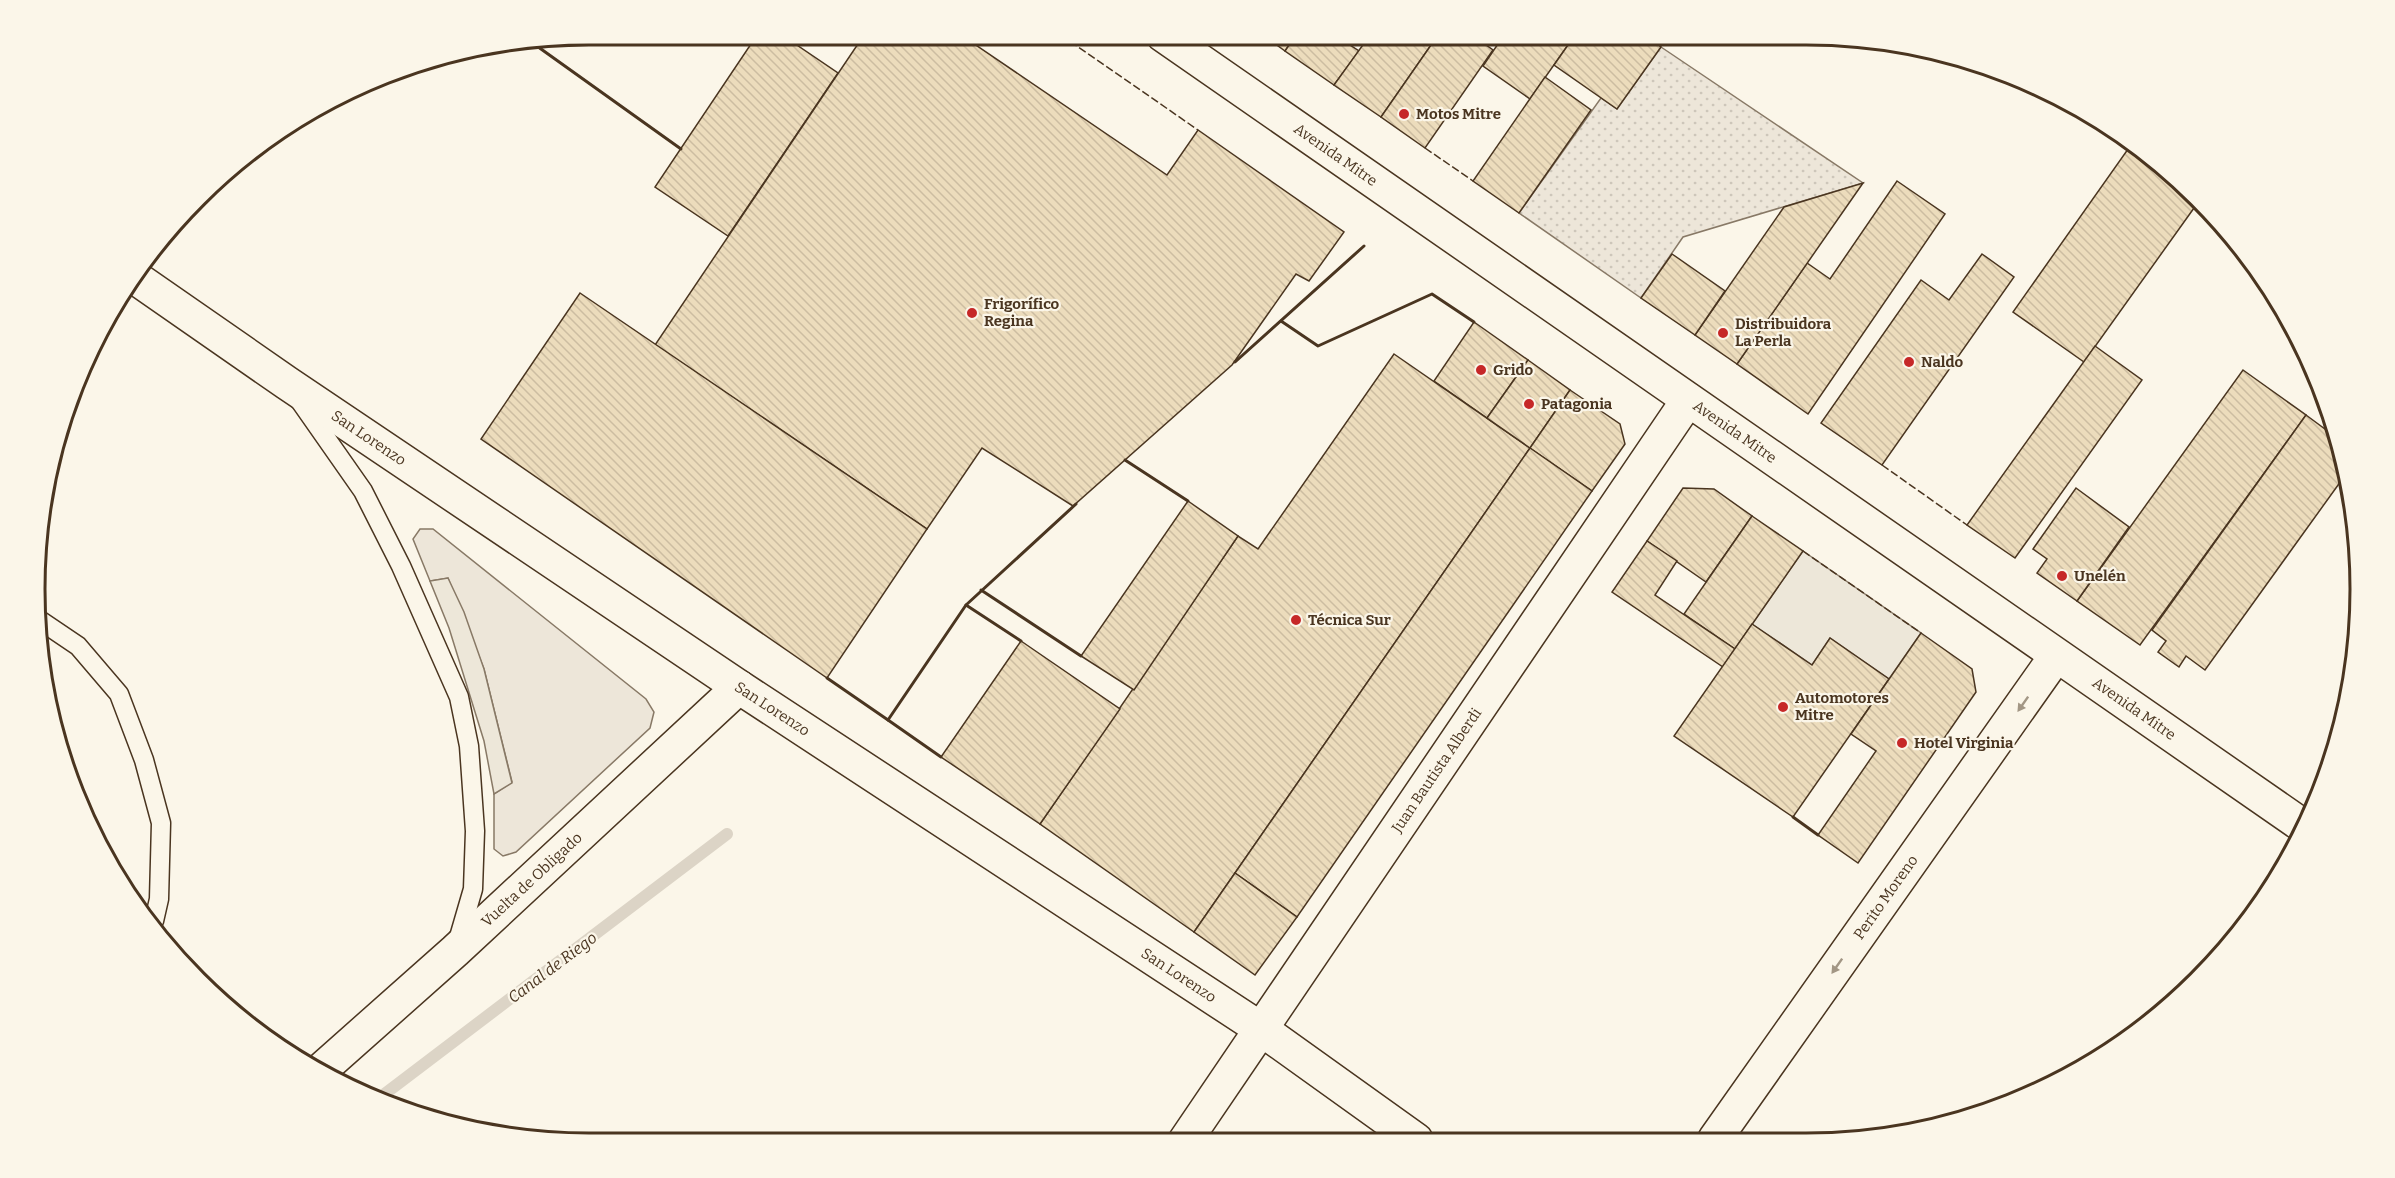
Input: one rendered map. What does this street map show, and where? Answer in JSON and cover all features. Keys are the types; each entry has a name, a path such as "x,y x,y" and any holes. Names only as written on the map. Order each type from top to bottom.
{"street":[{"name":"Avenida Mitre","path":"1177,45 2298,822"},
{"name":"San Lorenzo","path":"141,281 287,383 740,687 1261,1029 1406,1133"},
{"name":"Juan Bautista Alberdi","path":"1190,1133 1688,400"},
{"name":"Perito Moreno","path":"1719,1133 2056,656"},
{"name":"Vuelta de Obligado","path":"326,1065 455,951 740,687"}],"lane":[{"path":"135,290 165,298"},
{"path":"287,383 363,491 406,576 459,697 469,746 475,831 473,889 455,951"},
{"path":"46,625 78,646 119,694 144,760 161,823 159,899 155,917"}],"shaded area":[{"path":"1661,47 1863,183 1683,237 1641,298 1519,213 1601,98 1617,109"},
{"path":"420,529 433,529 646,699 654,712 650,728 516,852 503,856 494,849 494,794 512,782 484,669 448,578 430,581 413,539"},
{"path":"1803,551 1921,633 1889,679 1830,638 1812,665 1752,624"},
{"path":"448,578 464,612 484,669 512,783 494,794 484,741 449,628 430,581"}],"building":[{"path":"750,45 797,45 838,73 728,236 655,187"},
{"name":"Frigorífico Regina","path":"857,45 976,45 1167,175 1198,130 1344,232 1309,281 1296,274 1232,365 1073,506 982,448 927,529 655,345"},
{"path":"1277,45 1289,45 1285,51"},
{"path":"1289,45 1350,45 1359,51 1334,85 1285,51"},
{"path":"1363,45 1431,45 1381,117 1334,85"},
{"path":"1431,45 1486,45 1493,50 1425,148 1381,117"},
{"path":"1497,45 1568,45 1530,99 1483,66"},
{"path":"1568,45 1658,45 1661,47 1617,109 1554,65"},
{"path":"1545,77 1591,110 1519,213 1473,181"},
{"path":"2127,150 2165,180 2194,208 2084,362 2013,312"},
{"path":"1897,181 1945,214 1808,414 1737,364 1807,263 1830,279"},
{"path":"1863,183 1737,364 1695,335 1784,207"},
{"path":"1672,254 1725,291 1695,335 1641,298"},
{"name":"Naldo","path":"1982,254 2014,277 1882,465 1821,423 1921,280 1949,300"},
{"path":"580,293 927,529 827,678 481,439"},
{"name":"Grido","path":"1474,322 1528,360 1487,418 1434,381"},
{"path":"2095,346 2142,380 2015,558 1967,525"},
{"name":"Técnica Sur","path":"1394,354 1530,448 1194,932 1040,824 1238,536 1258,549"},
{"name":"Patagonia","path":"1528,360 1570,390 1530,448 1487,418"},
{"path":"2243,370 2306,415 2140,645 2077,601"},
{"path":"1570,390 1620,424 1625,444 1592,491 1530,448"},
{"path":"2306,415 2326,430 2340,483 2205,670 2186,656 2179,667 2158,652 2166,641 2152,630"},
{"path":"1530,448 1592,491 1297,917 1235,873"},
{"path":"1683,488 1714,489 1752,516 1706,582 1647,541"},
{"path":"2076,488 2129,527 2077,601 2037,573 2047,559 2033,549"},
{"path":"1188,501 1238,536 1134,690 1081,656"},
{"path":"1752,516 1803,551 1735,649 1684,614"},
{"path":"1647,541 1677,561 1655,595 1735,649 1723,667 1612,592"},
{"name":"Automotores Mitre","path":"1752,624 1812,665 1830,638 1889,679 1793,817 1674,736"},
{"name":"Hotel Virginia","path":"1921,633 1972,669 1976,692 1858,863 1818,835 1876,751 1851,734"},
{"path":"1021,641 1120,709 1040,824 941,757"},
{"path":"1235,873 1297,917 1255,975 1194,932"}],"waterway":[{"name":"Canal de Riego","path":"385,1094 727,834"}],"fence":[{"path":"1075,45 1198,130"},
{"path":"1425,148 1473,181"},
{"path":"1882,465 1967,525"},
{"path":"1803,551 1921,633"}],"wall":[{"path":"539,48 681,149"},
{"path":"1235,362 1364,246"},
{"path":"1281,321 1318,346 1432,294 1474,322"},
{"path":"1125,460 1188,501"},
{"path":"827,678 888,720 966,605 1076,504"},
{"path":"981,590 1081,656"},
{"path":"966,605 1021,641"},
{"path":"888,720 941,757"},
{"path":"1793,817 1818,835"}],"place":[{"name":"Motos Mitre","path":"1404,114"},
{"name":"Frigorífico Regina","path":"972,313"},
{"name":"Distribuidora La Perla","path":"1723,333"},
{"name":"Naldo","path":"1909,362"},
{"name":"Grido","path":"1481,370"},
{"name":"Patagonia","path":"1529,404"},
{"name":"Unelén","path":"2062,576"},
{"name":"Técnica Sur","path":"1296,620"},
{"name":"Automotores Mitre","path":"1783,707"},
{"name":"Hotel Virginia","path":"1902,743"}]}
